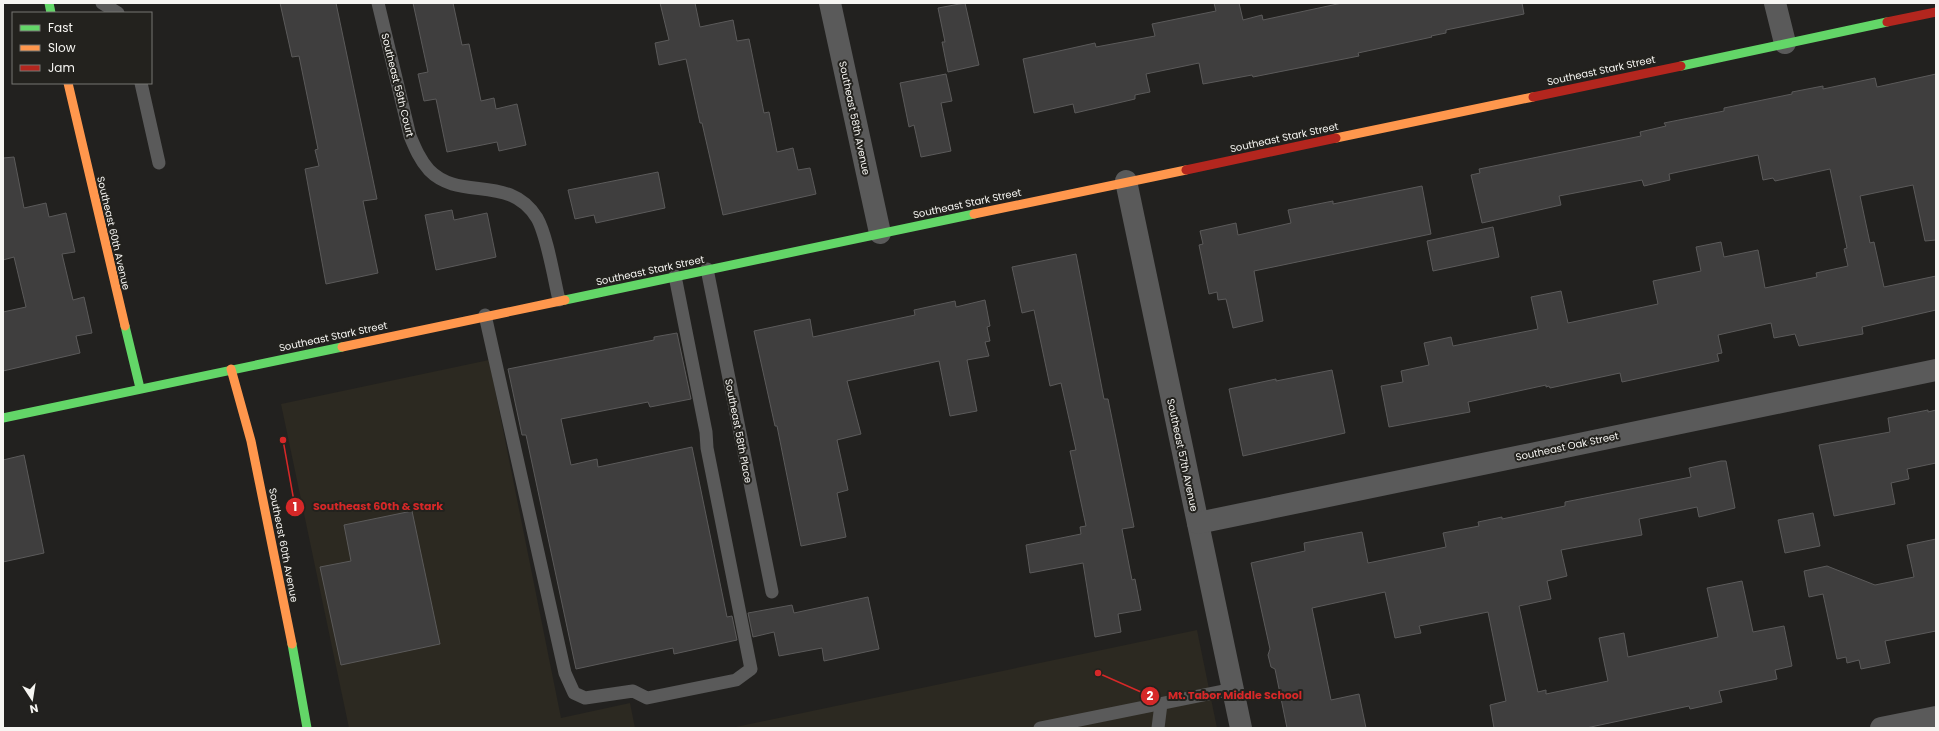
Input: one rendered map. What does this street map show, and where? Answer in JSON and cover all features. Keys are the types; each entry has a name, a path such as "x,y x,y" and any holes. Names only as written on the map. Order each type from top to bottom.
{"street":[{"name":"Southeast 58th Avenue","path":"830,3 880,233"},
{"path":"1775,3 1785,43"},
{"name":"Southeast Stark Street","path":"3,418 1936,12"},
{"name":"Southeast 60th Avenue","path":"68,84 140,388"},
{"name":"Southeast 57th Avenue","path":"1126,181 1241,728"},
{"name":"Southeast 60th Avenue","path":"231,369 256,464 294,654 306,728"},
{"name":"Southeast Oak Street","path":"1198,523 1936,370"},
{"path":"1882,728 1936,717"}],"lane":[{"path":"102,3 116,12"},
{"name":"Southeast 59th Court","path":"378,3 410,136 418,156 430,171 440,179 457,186 501,191 518,198 529,207 538,219 544,234 559,300"},
{"path":"140,84 159,163"},
{"name":"Southeast 58th Place","path":"707,269 772,592"},
{"path":"485,316 565,673 574,693 585,698 633,691 647,698 736,680 751,669 707,448 706,432 675,276"},
{"path":"1040,728 1233,689"},
{"path":"1158,728 1161,704"}],"shaded area":[{"path":"489,360 561,718 630,703 635,728 349,728 281,404"},
{"path":"1197,630 1217,728 731,728"}],"building":[{"path":"280,3 336,3 377,199 363,201 378,273 326,284 305,169 319,166 315,150 318,149 299,56 292,57"},
{"path":"413,3 453,3 462,45 469,44 481,101 494,98 496,109 517,104 526,145 499,151 497,142 447,152 436,99 424,101 418,74 428,72"},
{"path":"660,3 695,3 700,27 733,20 737,41 749,39 764,113 769,112 777,152 793,148 798,170 810,168 816,194 723,215 686,59 659,65 655,43 669,40"},
{"path":"965,3 979,65 948,72 942,42 945,42 938,8"},
{"path":"1214,3 1239,3 1243,20 1262,15 1263,20 1342,3 1522,3 1524,14 1446,30 1446,33 1431,36 1432,37 1358,53 1359,56 1253,77 1252,75 1203,84 1199,63 1146,74 1150,92 1135,95 1135,99 1075,113 1073,104 1034,113 1023,59 1095,43 1096,47 1155,36 1152,24 1216,11"},
{"path":"946,74 952,101 941,103 951,151 921,157 914,125 909,127 900,83"},
{"path":"1936,74 1936,240 1925,241 1913,185 1860,196 1870,243 1874,242 1884,287 1936,276 1936,310 1862,327 1863,334 1799,346 1795,334 1774,338 1771,323 1718,335 1722,353 1717,354 1719,361 1622,382 1620,373 1550,388 1549,386 1546,387 1546,385 1468,402 1470,412 1389,427 1381,386 1403,382 1401,371 1429,365 1424,343 1451,337 1453,346 1538,329 1531,297 1561,291 1568,323 1658,304 1653,281 1701,271 1696,247 1721,242 1724,257 1758,250 1765,288 1817,277 1816,273 1848,266 1844,249 1847,248 1830,169 1775,181 1773,178 1763,180 1758,155 1669,174 1670,180 1644,186 1642,180 1559,196 1561,205 1482,223 1471,175 1480,173 1479,169 1641,136 1640,132 1666,126 1664,123 1724,111 1724,108 1792,94 1792,92 1823,86 1823,89 1875,78 1877,87"},
{"path":"14,157 24,208 46,203 49,217 66,213 75,252 62,254 73,300 84,297 92,333 76,336 80,353 3,371 3,312 26,307 14,257 3,260 3,158"},
{"path":"658,172 665,208 596,223 594,215 575,219 568,190"},
{"path":"1422,186 1431,234 1254,271 1263,321 1233,328 1226,299 1218,300 1217,292 1209,294 1199,245 1203,244 1200,231 1236,223 1238,235 1291,223 1288,210 1333,201 1333,204"},
{"path":"452,210 454,220 487,213 496,257 436,270 425,215"},
{"path":"1493,227 1499,257 1433,271 1427,241"},
{"path":"1076,254 1104,399 1108,399 1134,527 1122,529 1132,580 1135,579 1141,610 1118,614 1121,632 1095,637 1083,563 1030,573 1026,545 1081,534 1080,527 1086,526 1070,451 1076,450 1061,383 1050,386 1034,310 1022,313 1012,267"},
{"path":"985,300 990,326 987,327 990,341 985,342 989,356 967,360 977,411 950,416 939,361 847,381 861,434 837,440 848,490 837,493 846,537 801,546 777,426 775,426 754,331 810,319 813,337 915,315 914,310 955,301 956,307"},
{"path":"677,333 691,399 650,407 648,402 561,419 571,465 597,459 598,467 692,447 727,617 732,616 737,640 674,654 673,648 576,669 526,435 522,435 508,369 654,340 654,337"},
{"path":"1332,370 1345,433 1243,456 1229,389 1276,379 1276,381"},
{"path":"1928,410 1928,412 1936,410 1936,463 1907,469 1909,479 1891,483 1895,504 1834,516 1819,445 1890,432 1888,418"},
{"path":"24,455 44,553 3,562 3,460"},
{"path":"1726,461 1735,508 1699,517 1697,507 1639,519 1642,535 1561,550 1567,576 1547,581 1551,599 1519,606 1538,692 1546,690 1546,694 1608,681 1599,638 1624,633 1628,657 1718,637 1707,588 1742,581 1753,632 1784,626 1792,666 1775,670 1777,679 1719,691 1722,702 1690,709 1689,706 1586,728 1494,728 1490,705 1506,701 1488,612 1419,626 1421,633 1395,638 1385,592 1312,608 1331,700 1359,694 1366,728 1287,728 1275,669 1271,667 1268,655 1270,649 1251,563 1305,551 1304,543 1362,532 1368,563 1446,547 1443,533 1479,526 1478,522 1502,517 1502,519 1565,506 1565,502 1691,477 1689,468"},
{"path":"412,511 440,644 341,665 320,567 351,561 344,525"},
{"path":"1813,513 1820,546 1785,553 1778,520"},
{"path":"1936,539 1936,631 1885,641 1890,663 1861,669 1859,660 1847,663 1846,657 1837,659 1823,594 1809,597 1804,571 1827,566 1875,585 1914,577 1907,545"},
{"path":"868,597 879,649 824,661 822,648 779,656 774,632 753,637 748,613 792,605 794,613"}],"traffic: fast":[{"path":"49,3 51,12"},
{"path":"1681,66 1887,22"},
{"path":"565,300 974,214"},
{"path":"125,326 140,388"},
{"path":"3,418 342,347"},
{"path":"292,644 307,728"}],"traffic: slow":[{"path":"68,84 125,326"},
{"path":"1336,138 1533,97"},
{"path":"974,214 1186,170"},
{"path":"342,347 565,300"},
{"path":"231,369 251,441 292,644"}],"traffic: jam":[{"path":"1887,22 1936,12"},
{"path":"1533,97 1681,66"},
{"path":"1186,170 1336,138"}],"place":[{"name":"Southeast 60th & Stark","path":"283,440"},
{"name":"Mt. Tabor Middle School","path":"1098,673"}]}
